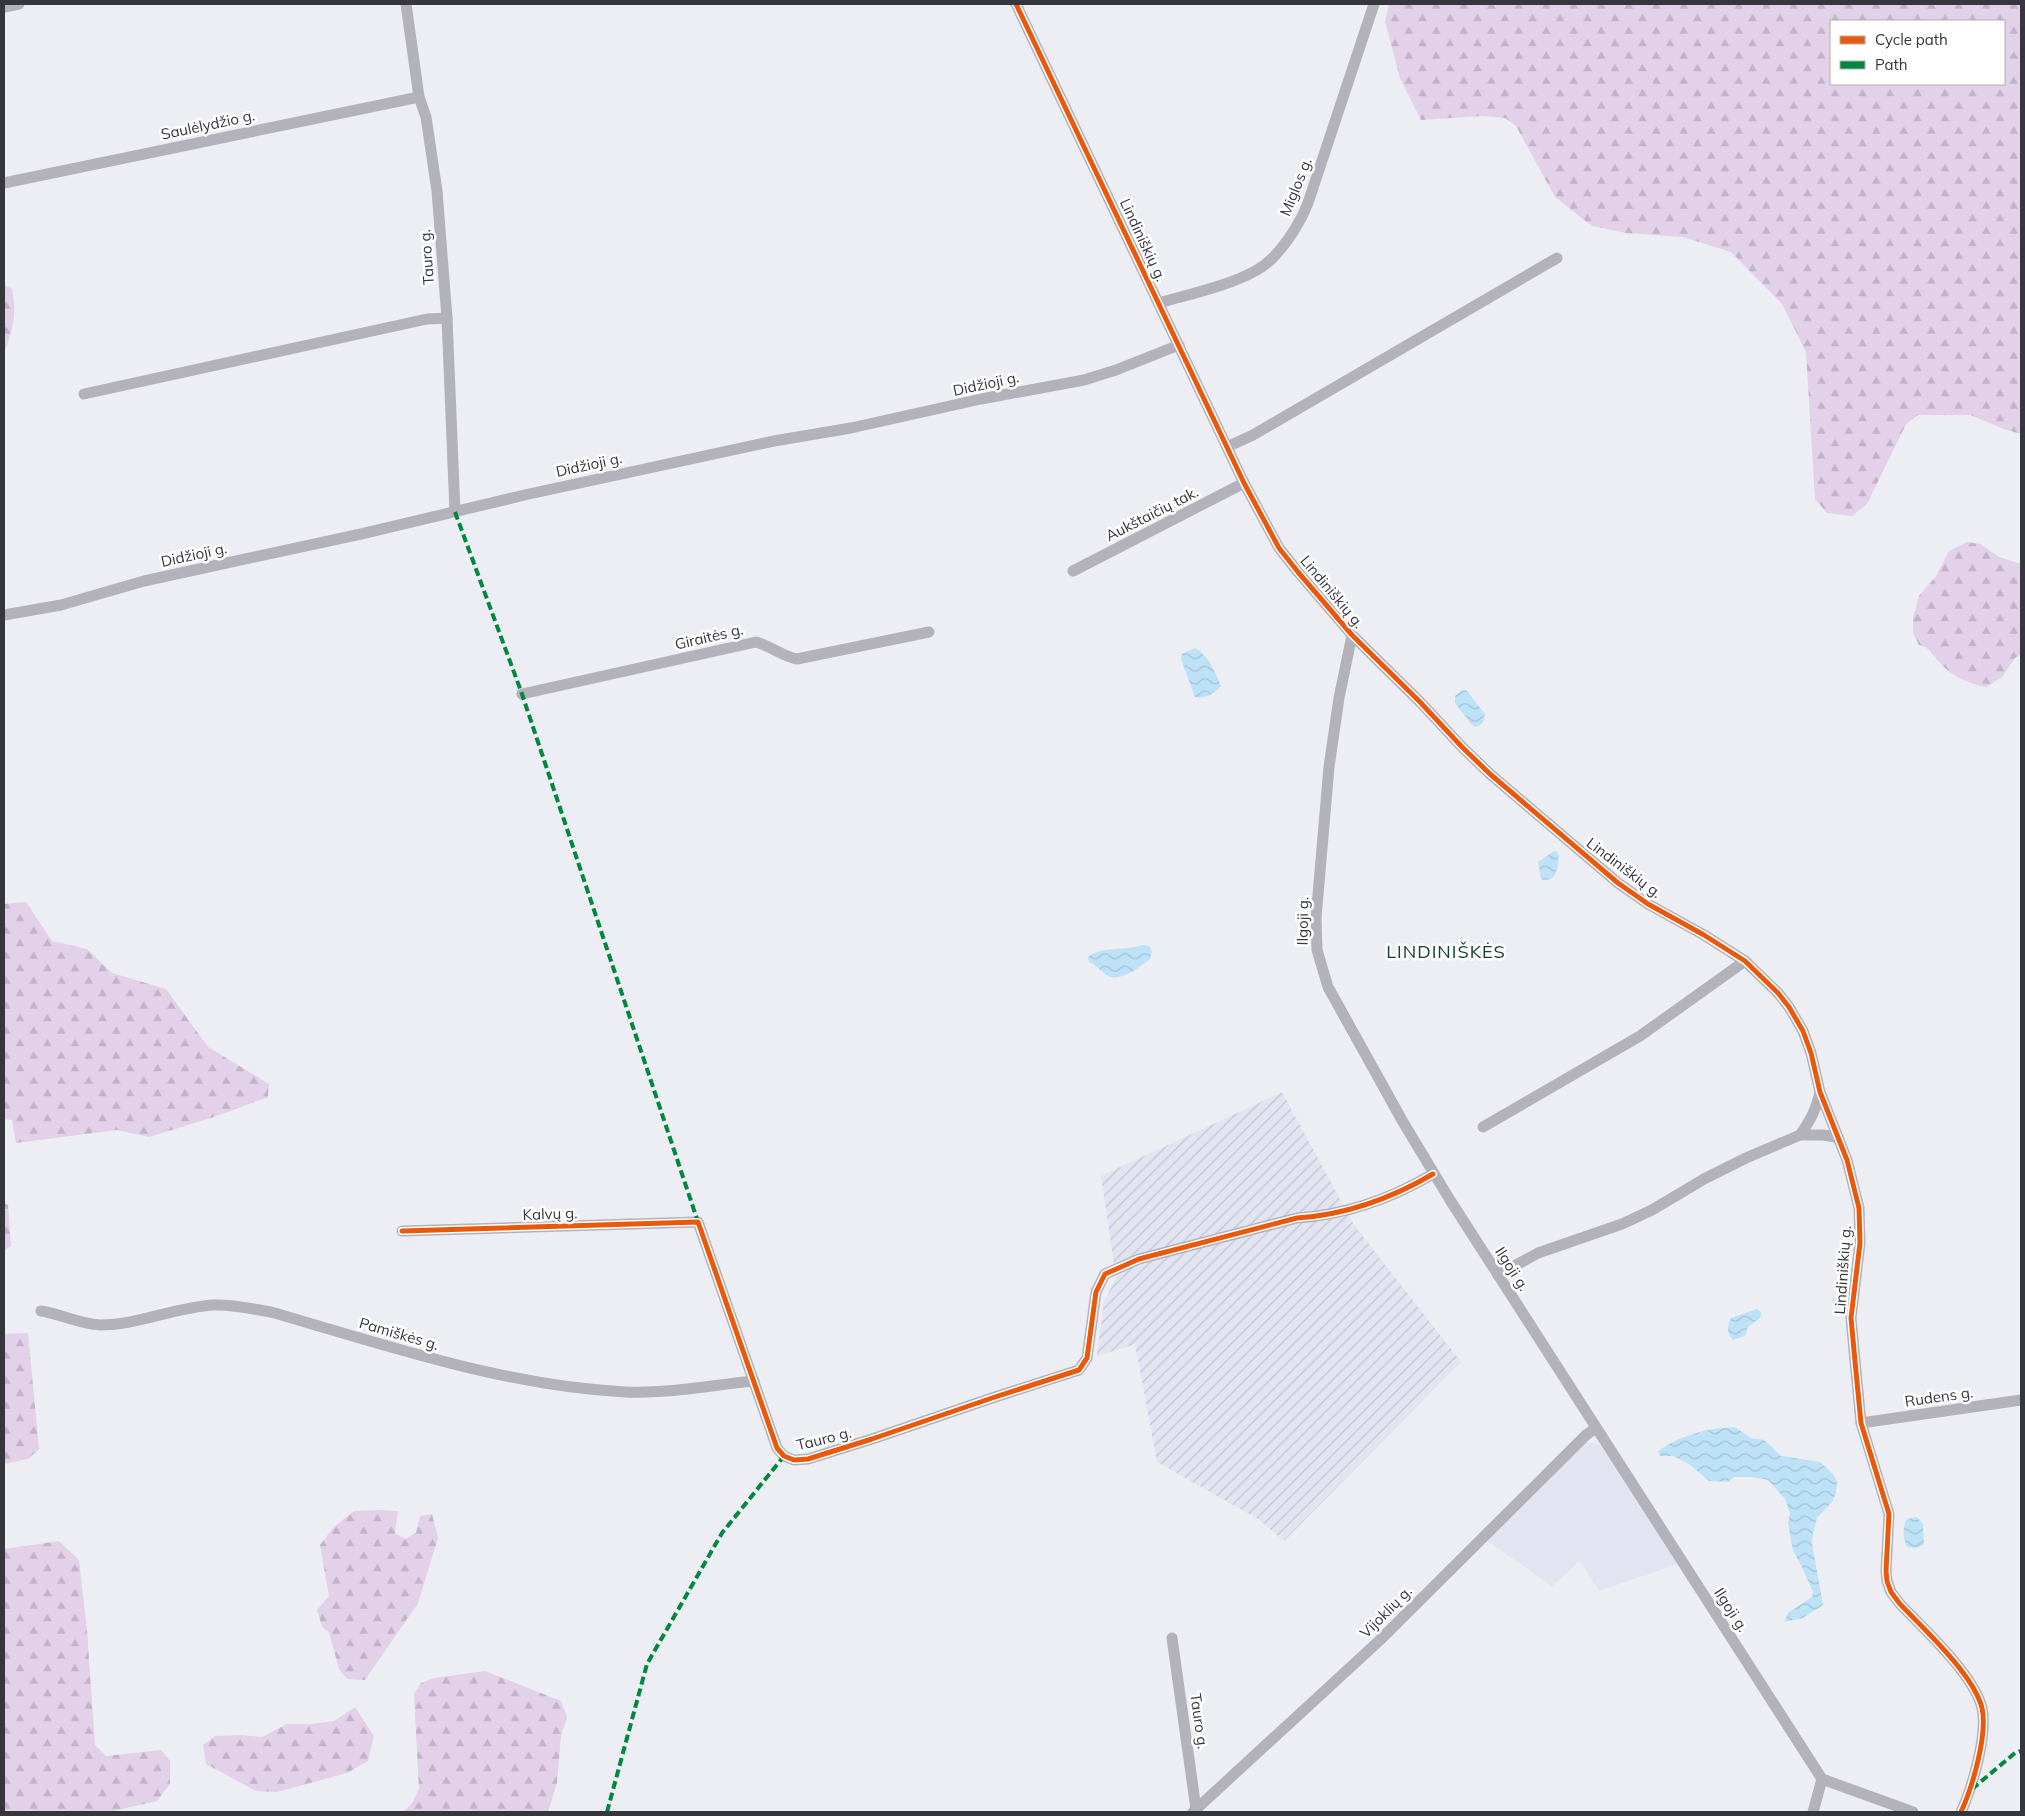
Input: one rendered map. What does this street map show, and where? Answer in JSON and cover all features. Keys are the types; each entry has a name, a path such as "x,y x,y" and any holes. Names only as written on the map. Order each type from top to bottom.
{"street":[{"path":"4,7 19,4"},
{"name":"Tauro g.","path":"406,4 419,97 426,117 437,191 447,318 455,512"},
{"name":"Lindiniškių g.","path":"1016,4 1244,483 1279,548 1352,635 1490,774 1633,894 1745,961 1789,1006 1803,1032 1811,1053 1820,1092 1846,1160 1859,1208 1860,1243 1852,1318 1861,1423 1889,1514 1886,1571 1891,1592 1962,1672 1975,1692 1982,1708 1984,1724 1979,1756 1968,1796 1961,1812"},
{"name":"Miglos g.","path":"1159,303 1241,278 1259,270 1295,230 1309,200 1374,4"},
{"name":"Saulėlydžio g.","path":"4,183 419,97"},
{"path":"1227,447 1253,435 1557,258"},
{"path":"84,394 427,319 447,318"},
{"name":"Didžioji g.","path":"4,615 61,605 144,581 529,494 774,441 850,428 981,399 1084,380 1116,370 1179,345"},
{"name":"Aukštaičių tak.","path":"1073,571 1244,483"},
{"name":"Giraitės g.","path":"522,694 756,642 770,646 786,657 797,659 929,632"},
{"name":"Ilgoji g.","path":"1352,635 1339,698 1329,766 1316,918 1317,950 1320,966 1328,987 1433,1174 1822,1779"},
{"path":"1484,1127 1640,1036 1745,961"},
{"path":"1800,1135 1812,1119 1820,1092"},
{"path":"1498,1274 1538,1253 1622,1224 1652,1210 1713,1175 1800,1135 1836,1137"},
{"name":"Tauro g.","path":"698,1222 777,1448 784,1456 794,1460 808,1459 872,1440 1079,1370 1087,1358 1096,1292 1105,1274 1139,1259 1226,1236 1297,1218 1323,1216 1352,1210 1421,1181 1433,1174"},
{"name":"Kalvų g.","path":"402,1231 698,1222"},
{"name":"Pamiškės g.","path":"40,1311 84,1323 100,1325 138,1320 213,1305 242,1306 271,1312 460,1367 516,1378 627,1392 672,1390 754,1381"},
{"name":"Rudens g.","path":"1861,1423 2021,1400"},
{"name":"Vijoklių g.","path":"1195,1811 1360,1658 1586,1435 1596,1428"},
{"name":"Tauro g.","path":"1172,1638 1195,1811"},
{"path":"1813,1812 1822,1779 1914,1812"}],"shaded area":[{"path":"1282,1092 1354,1225 1461,1362 1284,1541 1258,1519 1157,1462 1135,1344 1097,1356 1104,1301 1116,1278 1101,1176"},
{"path":"1588,1442 1601,1447 1677,1564 1599,1591 1580,1561 1552,1586 1486,1540 1583,1444"}],"green space":[{"path":"1389,4 2021,4 2021,434 1970,415 1918,415 1906,424 1867,504 1852,516 1827,513 1815,499 1806,352 1782,304 1731,252 1683,237 1626,233 1592,226 1555,197 1516,126 1505,118 1483,116 1421,120 1400,78 1385,21"},
{"path":"4,285 12,289 14,314 12,329 4,353"},
{"path":"1967,542 1980,544 1999,557 2021,564 2021,654 2015,658 2002,677 1986,687 1967,682 1944,668 1929,650 1919,645 1913,633 1913,618 1919,596 1936,576 1949,551"},
{"path":"26,902 52,941 87,949 112,973 166,989 208,1047 269,1084 268,1097 211,1118 149,1137 117,1130 16,1143 12,1120 4,1119 4,904"},
{"path":"4,1203 8,1205 11,1246 4,1251"},
{"path":"28,1333 39,1449 28,1459 4,1464 4,1334"},
{"path":"354,1511 398,1511 395,1533 405,1539 416,1533 420,1516 432,1514 438,1538 418,1603 365,1680 347,1679 339,1669 329,1632 322,1627 317,1610 329,1596 320,1545 334,1527"},
{"path":"59,1541 79,1560 87,1630 95,1745 106,1756 161,1750 170,1761 170,1784 157,1801 109,1812 4,1812 4,1549"},
{"path":"485,1671 561,1701 567,1717 561,1736 557,1783 548,1812 403,1812 412,1803 419,1789 414,1694 421,1683 434,1678"},
{"path":"355,1707 374,1736 368,1761 347,1773 277,1792 256,1791 206,1764 203,1745 215,1736 242,1735 262,1737 287,1724 312,1724 334,1721"}],"water":[{"path":"1195,648 1208,660 1221,686 1213,694 1206,697 1195,697 1181,659 1182,654"},
{"path":"1462,690 1466,690 1485,714 1479,726 1475,727 1472,725 1455,703 1455,696"},
{"path":"1554,851 1558,852 1556,872 1550,879 1541,879 1538,862"},
{"path":"1143,945 1149,946 1152,951 1150,959 1136,969 1119,977 1108,976 1089,962 1088,957 1100,951"},
{"path":"1757,1309 1761,1312 1761,1317 1748,1327 1745,1336 1733,1340 1728,1329 1731,1318"},
{"path":"1735,1427 1751,1438 1764,1440 1781,1456 1820,1462 1832,1473 1837,1481 1836,1493 1832,1502 1817,1518 1813,1533 1812,1543 1823,1605 1803,1618 1784,1622 1788,1613 1812,1597 1813,1592 1793,1551 1788,1523 1790,1513 1785,1499 1768,1480 1752,1477 1734,1477 1728,1482 1709,1481 1689,1464 1673,1456 1660,1456 1658,1451 1695,1433"},
{"path":"1917,1517 1923,1524 1924,1544 1917,1548 1907,1547 1904,1533 1905,1522 1907,1519"}],"marked path":[{"path":"455,512 522,694 698,1222"},
{"path":"607,1812 647,1664 722,1533 784,1456"},
{"path":"1972,1789 2015,1753 2021,1751"}],"cycle path":[{"path":"1016,4 1244,483 1279,548 1352,635 1490,774 1618,883 1648,904 1704,935 1745,961 1778,993 1803,1031 1811,1053 1820,1092 1847,1160 1859,1208 1860,1243 1851,1318 1861,1423 1889,1514 1887,1581 1891,1592 1900,1604 1959,1667 1977,1695 1982,1708 1983,1732 1978,1761 1961,1812"},
{"path":"402,1231 698,1222 777,1448 784,1456 794,1460 808,1459 872,1439 1079,1370 1087,1358 1096,1292 1105,1274 1139,1259 1297,1218 1333,1213 1368,1204 1401,1191 1433,1174"}],"district":[{"name":"LINDINIŠKĖS","path":"1446,952"}]}
